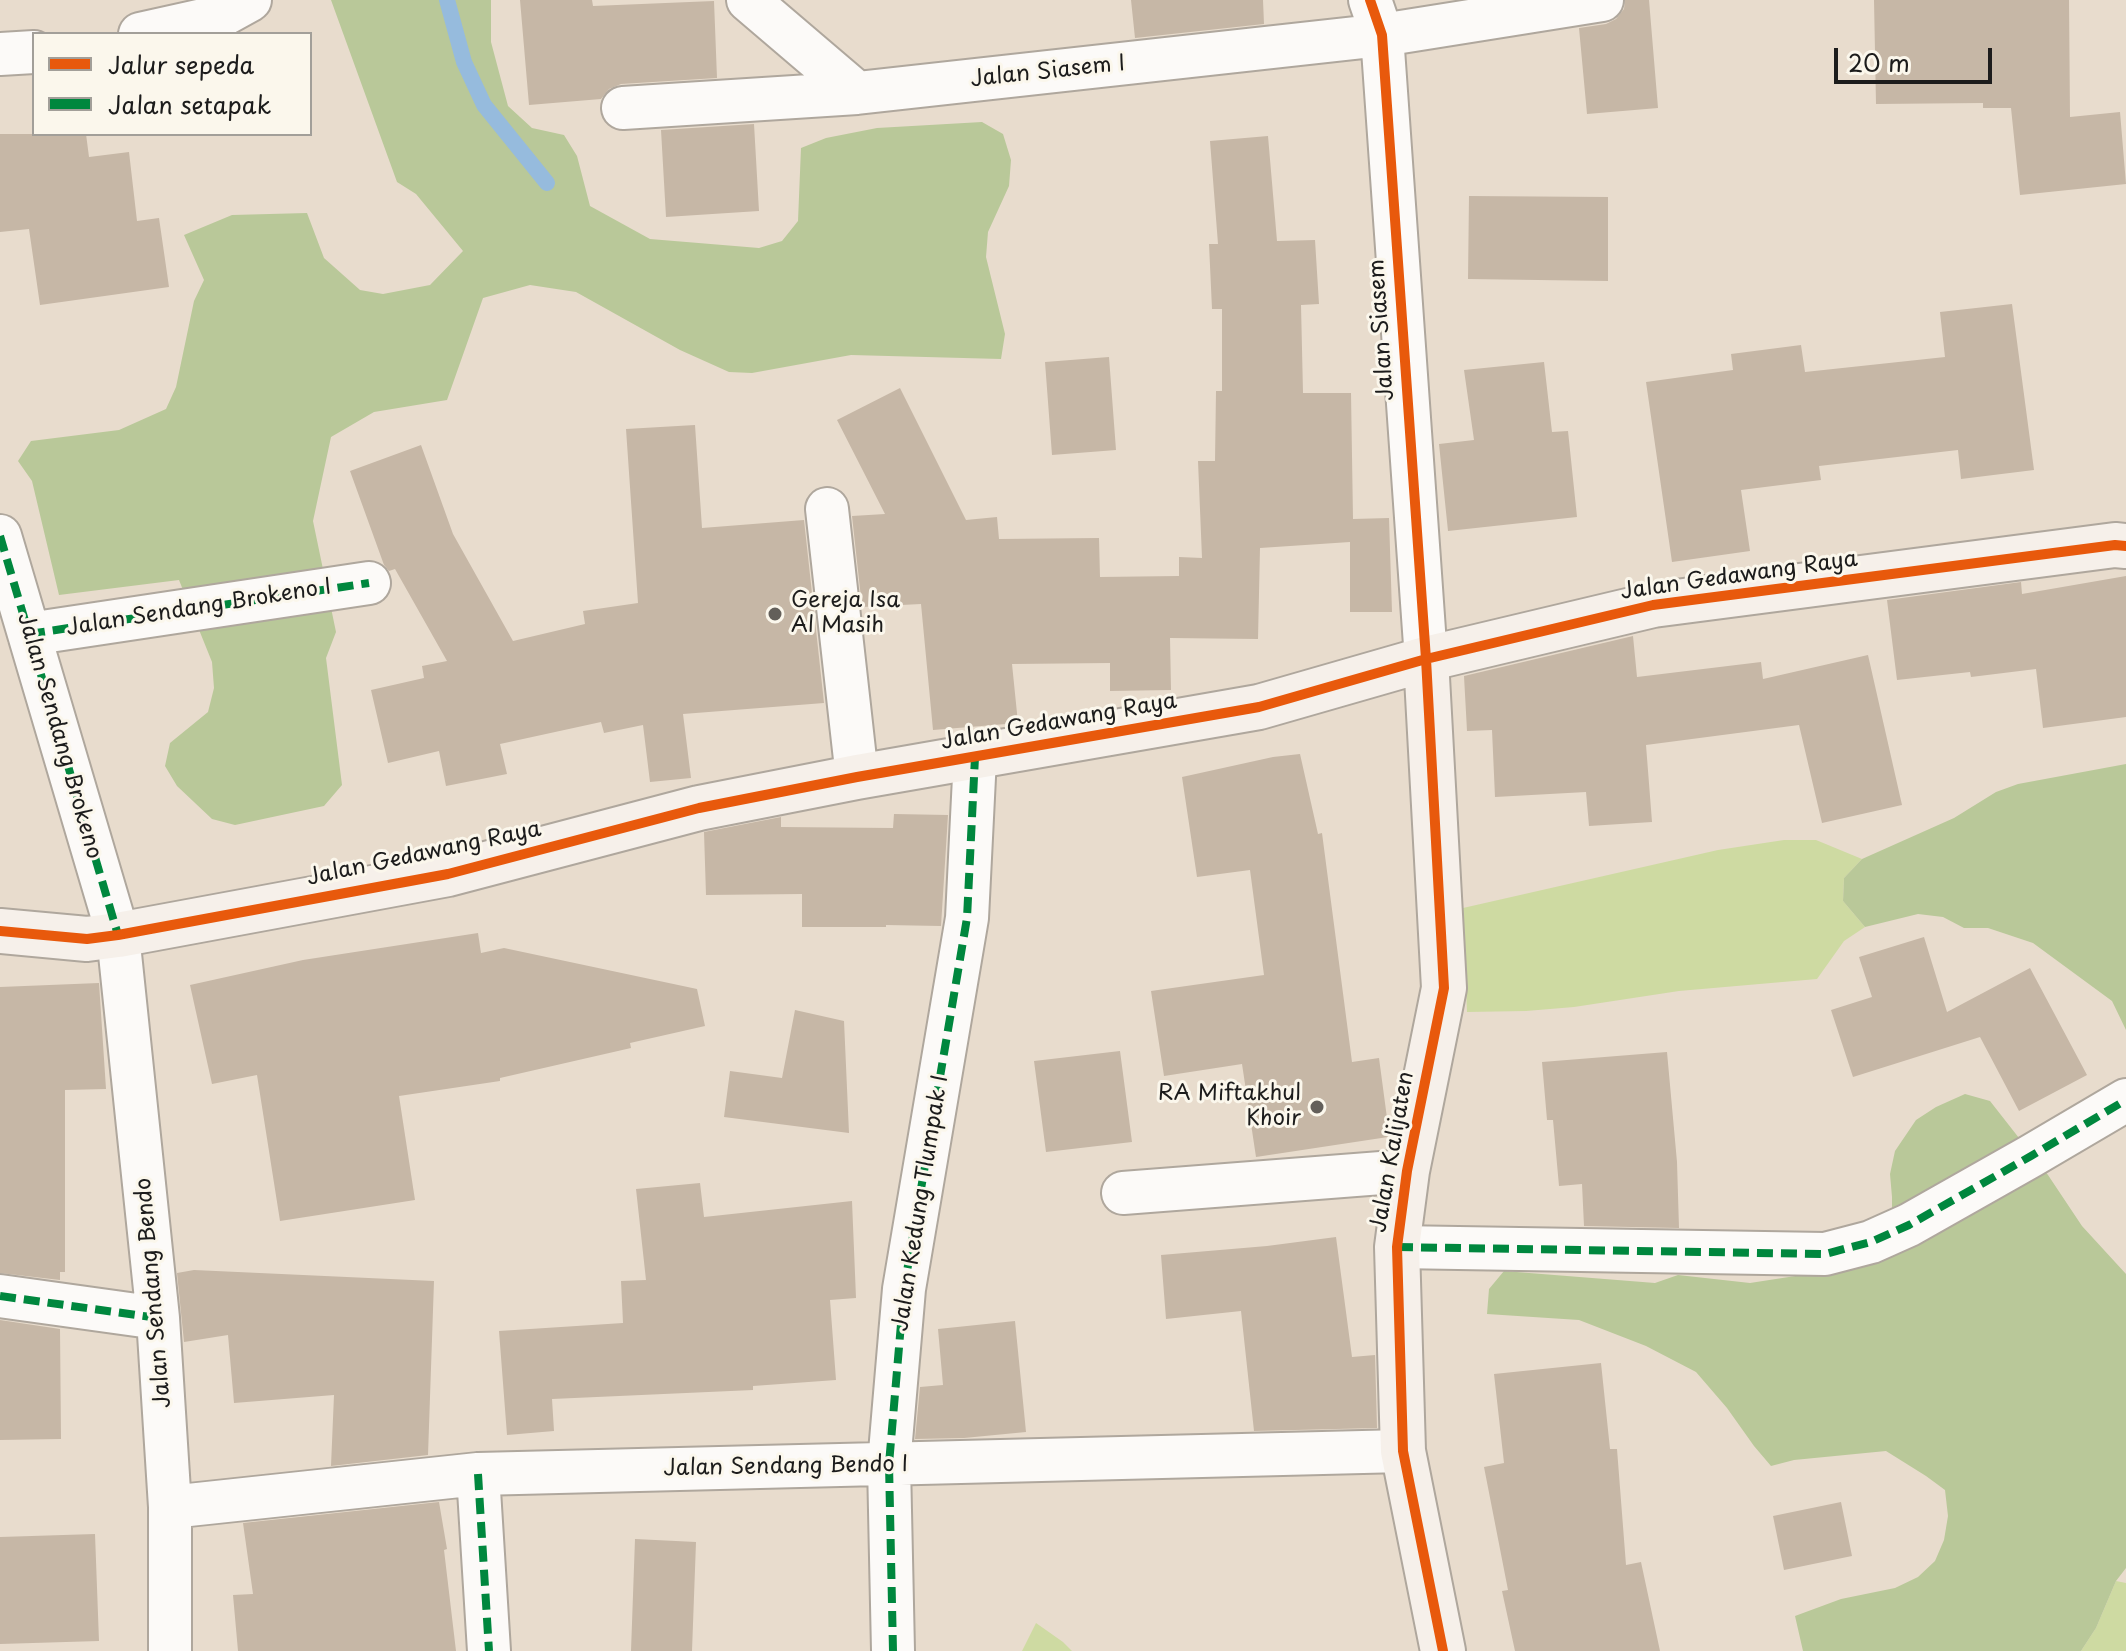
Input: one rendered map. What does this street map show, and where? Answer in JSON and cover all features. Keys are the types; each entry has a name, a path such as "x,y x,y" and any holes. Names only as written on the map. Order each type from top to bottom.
{"street":[{"path":"748,0 857,93"},
{"name":"Jalan Siasem I","path":"623,108 857,93 1376,17 1602,0"},
{"path":"147,32 236,8"},
{"name":"Jalan Siasem","path":"1376,17 1426,659"},
{"path":"0,54 32,52"},
{"path":"827,509 857,777"},
{"name":"Jalan Sendang Brokeno","path":"0,536 118,935"},
{"name":"Jalan Gedawang Raya","path":"0,931 87,939 448,874 699,808 857,777 1259,707 1426,659 1653,605 2126,546"},
{"name":"Jalan Sendang Brokeno I","path":"29,634 369,583"},
{"name":"Jalan Kalijaten","path":"1426,659 1444,988 1407,1171 1397,1247 1403,1451 1443,1651"},
{"name":"Jalan Kedung Tlumpak I","path":"893,1651 889,1464 904,1289 967,918 975,757"},
{"name":"Jalan Sendang Bendo","path":"118,935 158,1318 170,1507 170,1651"},
{"path":"1397,1247 1825,1254 1871,1242 1909,1225 2126,1100"},
{"path":"1123,1193 1407,1171"},
{"path":"0,1296 158,1318"},
{"name":"Jalan Sendang Bendo I","path":"170,1507 478,1474 1403,1451"},
{"path":"478,1474 489,1651"}],"green space":[{"path":"331,0 491,0 491,42 508,106 532,128 564,135 577,156 590,206 650,239 759,248 782,241 798,221 801,148 826,138 877,128 982,122 1003,134 1011,160 1009,186 988,232 986,257 1005,334 1001,359 851,355 752,373 729,372 680,350 576,292 530,285 483,298 447,400 374,412 331,437 313,521 336,632 326,658 342,785 324,806 235,825 212,819 177,786 165,766 170,743 208,712 214,688 212,662 179,580 59,595 32,481 18,461 31,441 119,430 166,409 176,387 194,301 204,280 184,235 232,215 307,213 324,258 360,290 383,294 430,285 463,251 416,194 397,182"},
{"path":"2126,764 2126,1030 2112,1001 2033,943 1988,928 1964,928 1943,917 1918,914 1865,927 1843,901 1844,878 1862,859 1954,818 1996,792 2018,784"},
{"path":"1784,840 1816,840 1862,859 1844,878 1843,901 1865,927 1844,941 1817,979 1679,991 1574,1007 1467,1012 1463,908 1718,850"},
{"path":"1965,1094 1990,1101 2048,1175 2082,1226 2126,1274 2126,1568 2116,1581 2096,1628 2081,1651 1803,1651 1795,1616 1841,1599 1895,1588 1918,1577 1935,1561 1944,1540 1948,1516 1945,1490 1886,1451 1794,1460 1771,1466 1696,1372 1646,1346 1579,1320 1487,1314 1489,1289 1504,1271 1655,1283 1678,1275 1750,1283 1860,1266 1892,1226 1890,1174 1895,1151 1916,1120"},
{"path":"2116,1581 2126,1583 2126,1651 2081,1651 2096,1628"},
{"path":"1036,1623 1063,1642 1072,1651 1022,1651"}],"building":[{"path":"520,0 592,0 593,6 714,1 717,78 621,84 609,89 601,99 529,105"},
{"path":"1131,0 1263,0 1264,24 1135,38"},
{"path":"1625,0 1649,0 1658,108 1587,114 1579,28 1606,24 1616,19 1624,9"},
{"path":"1874,0 2069,0 2070,117 2120,112 2126,184 2020,195 2011,108 1983,108 1983,103 1876,104"},
{"path":"754,124 759,211 666,217 661,130"},
{"path":"0,134 86,136 89,157 129,152 137,221 159,218 169,287 40,305 29,229 0,232"},
{"path":"1268,136 1277,241 1315,240 1319,304 1301,305 1303,393 1351,393 1353,519 1389,518 1392,612 1350,612 1350,542 1260,548 1258,639 1170,638 1171,690 1110,691 1110,663 1012,664 1018,723 933,730 921,604 862,607 852,516 885,514 837,420 900,388 966,520 997,517 999,539 1099,538 1100,577 1179,576 1179,557 1202,558 1198,461 1215,461 1216,391 1222,391 1222,309 1212,309 1209,244 1218,244 1210,141"},
{"path":"1469,196 1608,197 1608,281 1468,279"},
{"path":"2012,304 2034,470 1961,479 1958,450 1819,466 1821,480 1741,490 1750,551 1672,562 1646,382 1733,370 1731,354 1801,345 1805,372 1945,357 1940,312"},
{"path":"1109,357 1116,450 1052,455 1045,362"},
{"path":"1544,362 1552,432 1568,431 1577,517 1448,531 1439,444 1474,440 1464,370"},
{"path":"695,425 702,528 804,520 824,703 683,714 691,778 650,782 643,725 604,733 601,722 500,744 507,774 446,786 439,751 388,763 371,690 424,678 422,666 447,661 395,569 389,571 384,565 350,471 421,445 453,534 513,641 585,624 583,611 638,603 626,429"},
{"path":"2126,576 2126,717 2043,728 2036,669 1971,677 1970,672 1897,680 1887,600 2021,582 2022,594"},
{"path":"1633,636 1637,677 1761,662 1763,679 1868,655 1902,805 1822,823 1799,725 1646,745 1652,822 1589,826 1586,792 1495,797 1492,730 1467,731 1464,676"},
{"path":"1300,754 1318,834 1322,833 1352,1062 1379,1058 1389,1133 1388,1137 1256,1157 1242,1064 1164,1076 1151,991 1264,975 1250,870 1197,877 1182,777"},
{"path":"894,814 948,815 941,926 802,927 802,894 706,895 704,832 781,817 781,827 893,828"},
{"path":"478,933 481,953 504,948 697,989 705,1026 630,1043 631,1048 500,1078 500,1081 399,1096 415,1200 280,1221 257,1075 212,1084 190,985 303,960"},
{"path":"1924,937 1947,1012 2030,968 2087,1075 2019,1111 1980,1037 1853,1077 1831,1010 1872,997 1859,957"},
{"path":"99,983 106,1089 65,1090 65,1272 60,1272 60,1280 0,1273 0,987"},
{"path":"795,1010 844,1021 849,1133 724,1117 730,1071 782,1078"},
{"path":"1120,1051 1132,1142 1046,1152 1034,1061"},
{"path":"1667,1052 1677,1162 1679,1228 1584,1226 1582,1184 1559,1186 1553,1120 1547,1120 1542,1062"},
{"path":"700,1183 704,1217 852,1201 856,1298 830,1300 836,1380 753,1386 753,1390 552,1399 554,1431 507,1435 499,1331 623,1323 621,1281 646,1280 636,1189"},
{"path":"1336,1237 1352,1357 1375,1355 1377,1428 1254,1431 1241,1311 1166,1319 1161,1255"},
{"path":"194,1270 434,1281 428,1455 331,1466 334,1395 234,1403 228,1335 184,1342 177,1273"},
{"path":"0,1320 60,1329 61,1439 0,1440"},
{"path":"1015,1321 1026,1432 915,1439 920,1387 943,1385 938,1329"},
{"path":"1601,1363 1610,1449 1617,1449 1626,1565 1641,1562 1660,1651 1515,1651 1502,1591 1508,1590 1484,1467 1504,1463 1494,1374"},
{"path":"439,1502 447,1549 444,1550 456,1651 238,1651 233,1595 253,1594 243,1523"},
{"path":"1841,1502 1852,1556 1784,1570 1773,1516"},
{"path":"95,1534 99,1641 0,1644 0,1537"},
{"path":"635,1539 696,1542 692,1651 631,1651"}],"waterway":[{"path":"447,0 464,62 484,105 547,183"}],"marked path":[{"path":"0,536 118,935"},
{"path":"29,634 369,583"},
{"path":"893,1651 889,1464 904,1289 967,918 975,757"},
{"path":"1397,1247 1825,1254 1871,1242 1909,1225 2126,1100"},
{"path":"0,1296 158,1318"},
{"path":"478,1474 489,1651"}],"cycle path":[{"path":"1370,0 1382,35 1426,659 1444,988 1407,1171 1397,1247 1403,1451 1443,1651"},
{"path":"0,931 87,939 448,874 699,808 857,777 1259,707 1426,659 1653,605 2126,546"}],"place":[{"name":"Gereja Isa Al Masih","path":"775,614"},
{"name":"RA Miftakhul Khoir","path":"1317,1107"}]}
